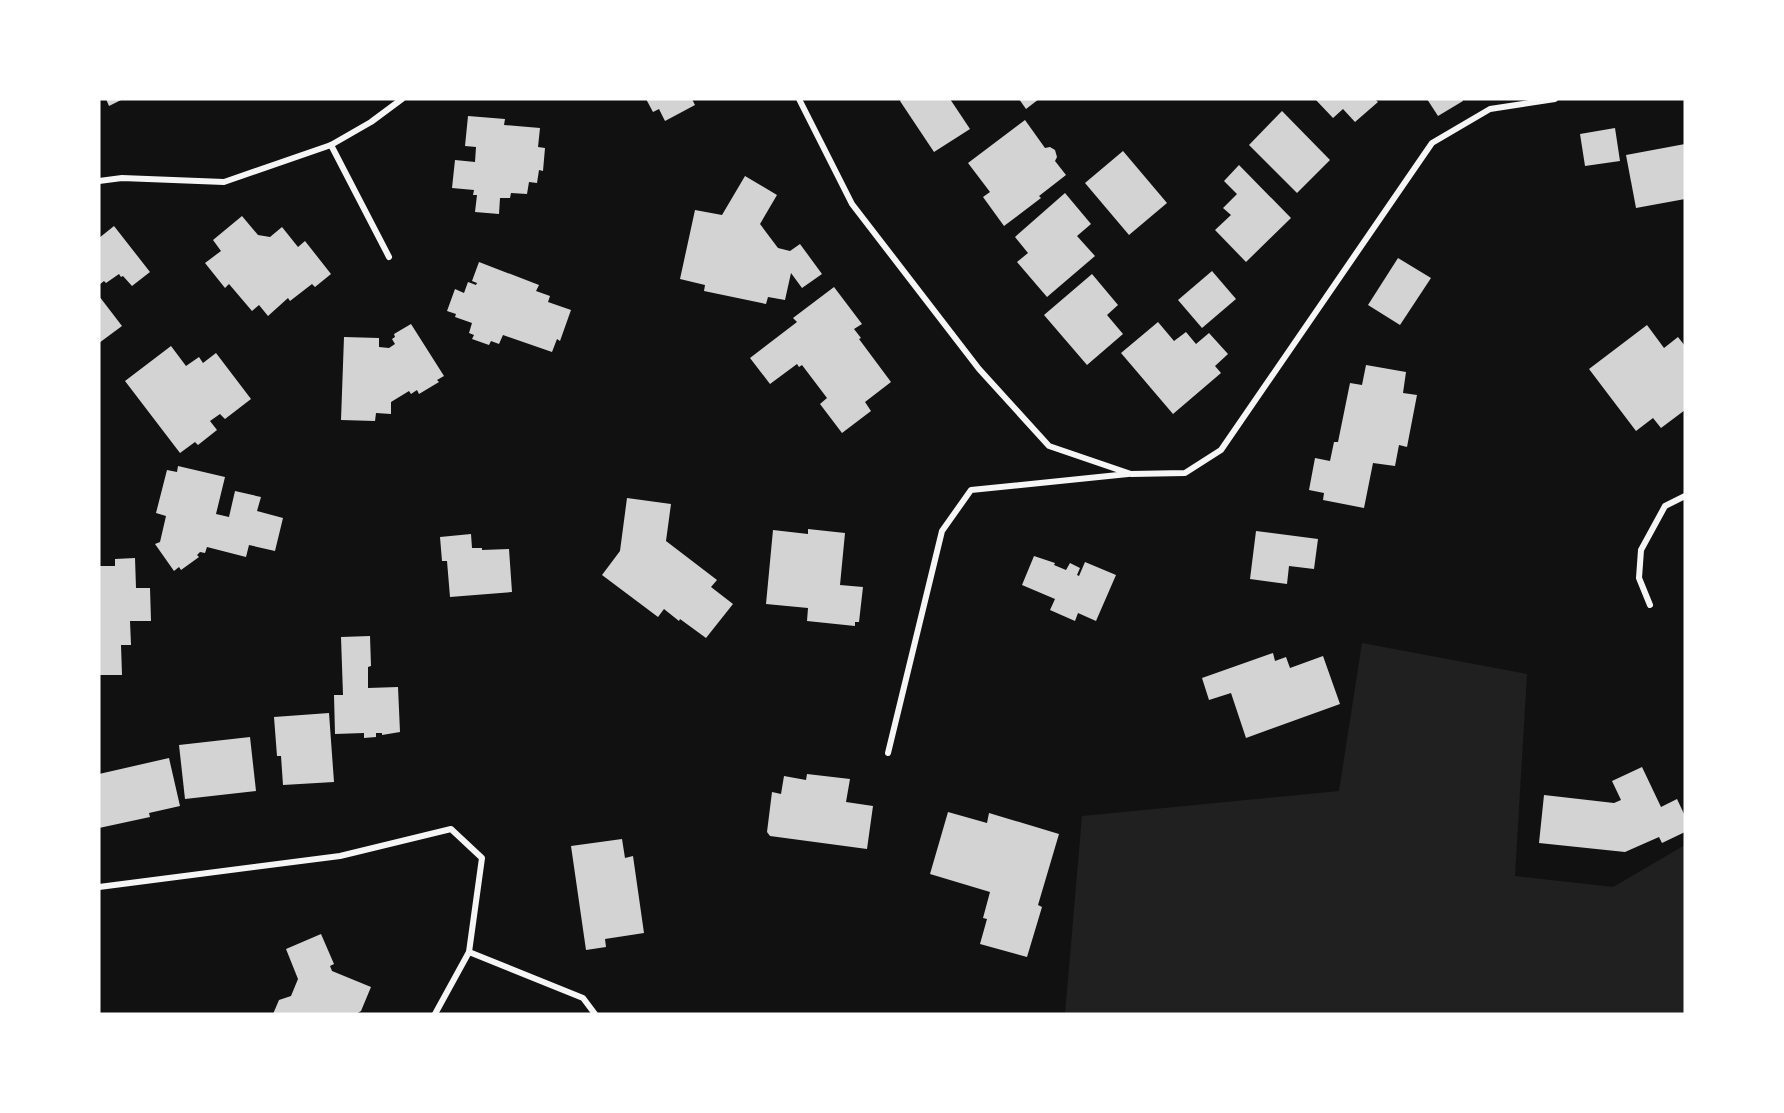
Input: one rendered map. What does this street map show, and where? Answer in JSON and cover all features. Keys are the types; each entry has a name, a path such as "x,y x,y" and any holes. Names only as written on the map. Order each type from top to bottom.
{"street":[{"path":"99,181 122,178 225,183 331,146 371,122 402,99"},
{"path":"799,99 852,204 979,369 1049,446 1131,474"},
{"path":"888,753 942,531 971,490 1131,474 1185,473 1221,450 1432,143 1490,110 1555,99"},
{"path":"331,146 388,258"},
{"path":"1650,605 1639,578 1641,550 1665,506 1685,496"},
{"path":"99,886 340,856 451,829 483,858 469,952 435,1014"},
{"path":"469,952 583,998 595,1014"}],"shaded area":[{"path":"1362,643 1527,674 1515,876 1613,887 1685,845 1685,1014 1065,1014 1082,816 1339,791"}],"building":[{"path":"106,99 123,99 109,106"},
{"path":"646,99 692,99 695,105 665,121 659,109 653,112"},
{"path":"902,99 950,99 970,129 934,152 900,101"},
{"path":"1019,99 1039,99 1026,109"},
{"path":"1315,99 1375,99 1378,102 1355,122 1343,109 1333,118"},
{"path":"1427,99 1462,99 1463,101 1438,116"},
{"path":"1282,111 1330,160 1297,193 1249,145"},
{"path":"468,116 505,119 504,125 540,128 538,147 545,148 543,171 539,170 537,183 529,182 527,194 511,193 510,198 500,198 499,214 475,212 477,195 473,195 474,190 452,188 455,160 475,162 476,147 465,146"},
{"path":"1025,120 1045,148 1050,147 1055,150 1057,157 1055,161 1066,175 1039,196 1041,198 1004,226 983,197 990,192 968,163"},
{"path":"1615,128 1620,161 1585,166 1580,134"},
{"path":"1685,144 1685,199 1636,208 1626,155"},
{"path":"1123,151 1167,203 1129,235 1085,183"},
{"path":"1239,165 1291,218 1246,262 1215,230 1231,215 1223,208 1237,194 1224,181"},
{"path":"745,176 777,195 760,224 778,248 790,251 800,244 822,274 802,288 791,273 785,300 768,297 766,304 704,291 705,285 680,279 695,210 722,215"},
{"path":"1065,193 1091,224 1077,236 1095,256 1047,297 1017,262 1028,253 1015,237"},
{"path":"242,216 258,235 270,237 282,227 298,247 305,241 331,274 315,287 312,284 290,301 288,298 268,316 259,305 252,311 229,284 225,288 205,263 221,251 213,240"},
{"path":"114,226 150,272 132,286 119,274 99,285 99,238"},
{"path":"1398,258 1431,278 1400,325 1368,305"},
{"path":"479,262 539,285 536,291 550,296 548,302 571,310 560,341 557,339 552,352 503,335 499,344 491,341 489,345 472,339 474,335 469,333 472,323 455,317 456,314 447,311 455,289 464,293 468,282 476,285 477,283 472,281"},
{"path":"1212,271 1236,299 1202,328 1178,300"},
{"path":"1092,274 1118,305 1107,315 1123,334 1087,365 1044,315"},
{"path":"834,287 862,324 854,329 861,338 859,339 891,382 865,402 871,411 842,433 820,404 827,398 802,365 799,367 797,364 770,384 750,358 797,322 793,318"},
{"path":"99,296 122,326 99,343"},
{"path":"1158,322 1174,341 1186,332 1196,344 1209,333 1228,354 1215,366 1221,373 1173,414 1121,353"},
{"path":"411,324 444,376 437,380 439,382 419,394 417,390 411,394 409,391 391,402 391,414 376,413 375,421 341,420 344,337 379,338 379,347 389,348 395,344 392,339 395,337 394,334"},
{"path":"1647,325 1664,348 1678,337 1685,346 1685,410 1661,428 1653,418 1636,431 1589,369"},
{"path":"171,346 186,366 199,357 203,363 216,353 251,399 225,419 220,414 210,421 217,430 198,445 195,442 180,453 125,381"},
{"path":"1366,365 1406,372 1403,393 1417,395 1407,447 1399,445 1395,466 1373,463 1364,508 1323,500 1324,493 1309,490 1315,458 1330,461 1334,442 1338,442 1350,383 1362,385"},
{"path":"178,466 225,477 216,514 229,517 235,491 261,497 257,511 283,518 275,551 249,545 246,557 207,547 205,553 200,552 197,555 199,557 181,570 179,567 174,571 155,544 160,542 166,516 156,513 167,470 177,472"},
{"path":"627,498 671,504 666,541 717,580 711,587 733,604 706,638 664,609 658,617 602,575 620,551"},
{"path":"808,529 845,533 840,585 863,587 859,622 855,622 855,626 807,621 808,608 766,604 773,530 808,534"},
{"path":"1256,531 1318,539 1314,569 1289,566 1287,584 1250,579"},
{"path":"471,534 472,548 509,549 512,592 450,597 447,561 442,561 440,537"},
{"path":"1034,556 1055,563 1054,565 1066,570 1070,563 1080,568 1077,575 1079,576 1085,562 1116,575 1096,621 1078,613 1075,621 1050,610 1055,599 1022,585"},
{"path":"135,558 136,588 150,588 151,621 130,621 131,645 121,645 122,675 99,675 99,566 115,566 115,559"},
{"path":"370,636 371,666 368,667 368,688 398,687 400,732 382,735 382,733 376,733 376,737 364,738 364,733 335,734 334,695 343,695 341,637"},
{"path":"1273,653 1275,661 1286,657 1290,668 1323,656 1340,704 1246,738 1231,693 1209,700 1202,678"},
{"path":"329,713 334,782 283,785 281,756 277,756 274,717"},
{"path":"250,737 256,791 185,799 179,745"},
{"path":"169,758 180,806 149,813 150,817 99,828 99,774"},
{"path":"1642,767 1661,807 1677,799 1685,816 1685,832 1662,843 1659,837 1625,852 1539,843 1544,795 1614,803 1621,800 1612,781"},
{"path":"807,774 850,779 846,802 873,806 867,849 770,836 767,832 772,792 781,794 784,776 806,780"},
{"path":"948,812 987,823 989,813 1059,834 1038,905 1042,907 1027,957 980,944 987,919 983,918 990,892 930,874"},
{"path":"622,839 625,858 633,856 644,933 605,939 606,947 586,950 571,846"},
{"path":"321,934 334,964 330,966 332,971 371,987 361,1011 356,1014 273,1014 279,1000 291,996 298,979 286,949"}]}
